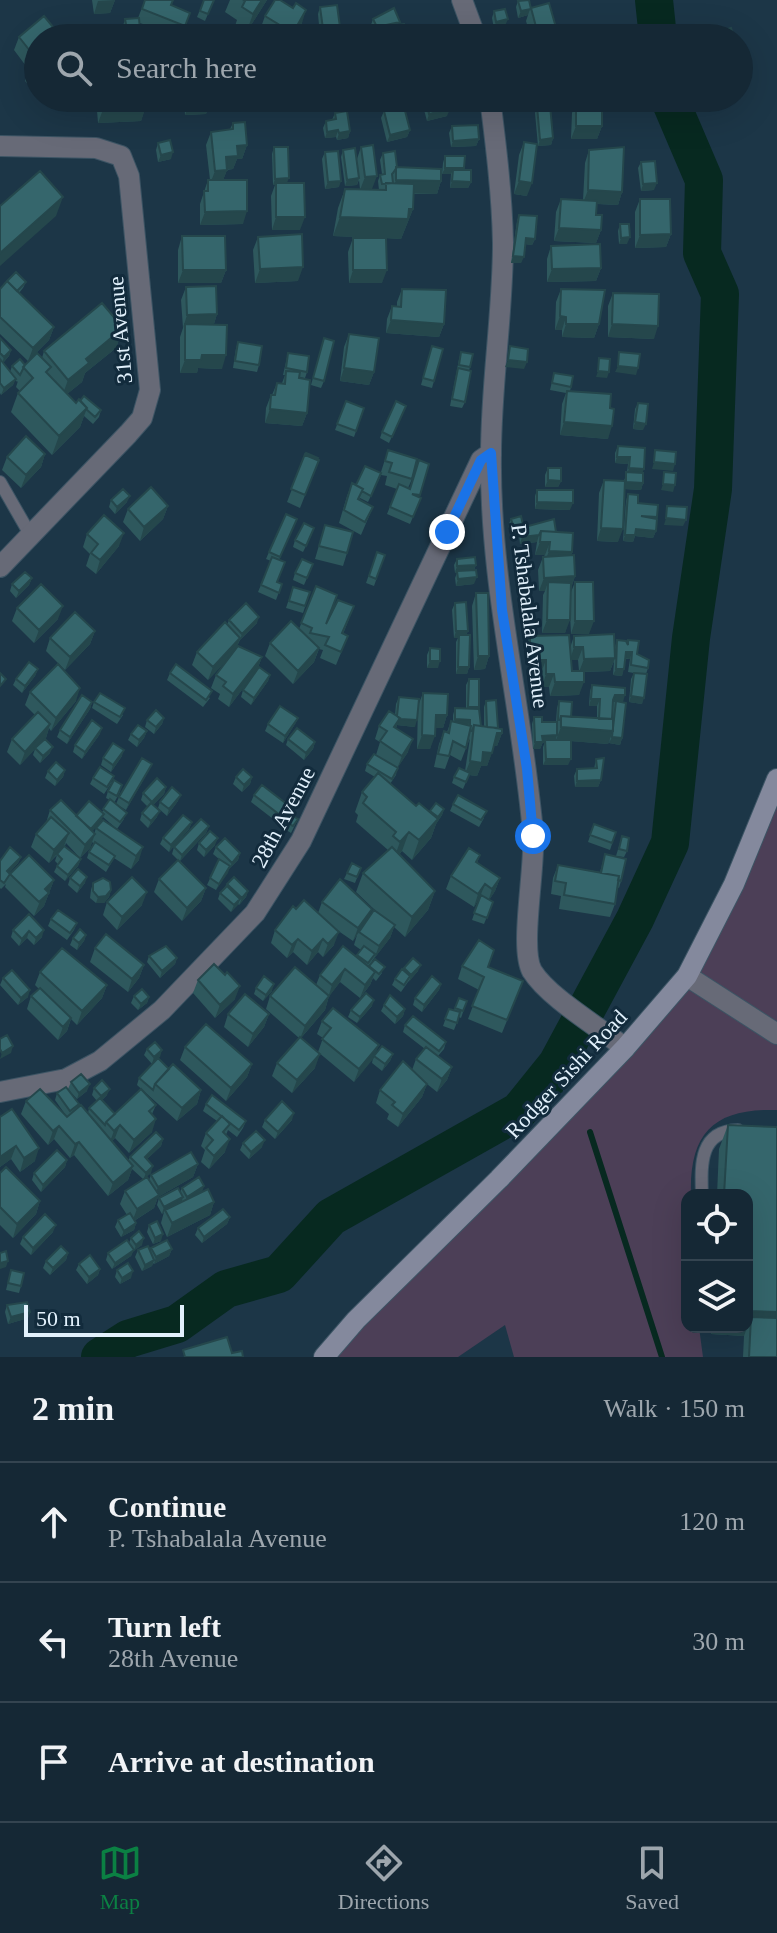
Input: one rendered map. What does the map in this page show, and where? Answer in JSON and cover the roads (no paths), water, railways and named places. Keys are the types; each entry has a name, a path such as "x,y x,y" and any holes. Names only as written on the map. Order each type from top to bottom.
{"street":[{"path":"462,0 471,24"},
{"name":"P. Tshabalala Avenue","path":"491,112 503,243 491,453 502,610 527,769 533,836 534,868 527,949 531,969 545,986 625,1048"},
{"name":"31st Avenue","path":"0,146 96,148 121,156 129,176 150,390 142,418 0,567"},
{"name":"28th Avenue","path":"0,1092 66,1079 100,1061 162,1010 255,913 301,841 481,460 491,453"},
{"name":"Rodger Sishi Road","path":"324,1357 356,1320 499,1179 625,1048 687,976 734,884 777,779"},
{"path":"687,976 777,1034"}],"lane":[{"path":"0,482 31,536"},
{"path":"702,1189 704,1147 714,1136 747,1131"}],"waterway":[{"path":"654,0 657,24"},
{"path":"100,1357 128,1339 177,1324 226,1289 279,1274 331,1217 519,1111 557,1064 635,919 670,843 691,638 713,489 720,294 702,253 704,180 675,112"},
{"path":"557,1064 560,1090"},
{"path":"590,1132 662,1357"}]}
